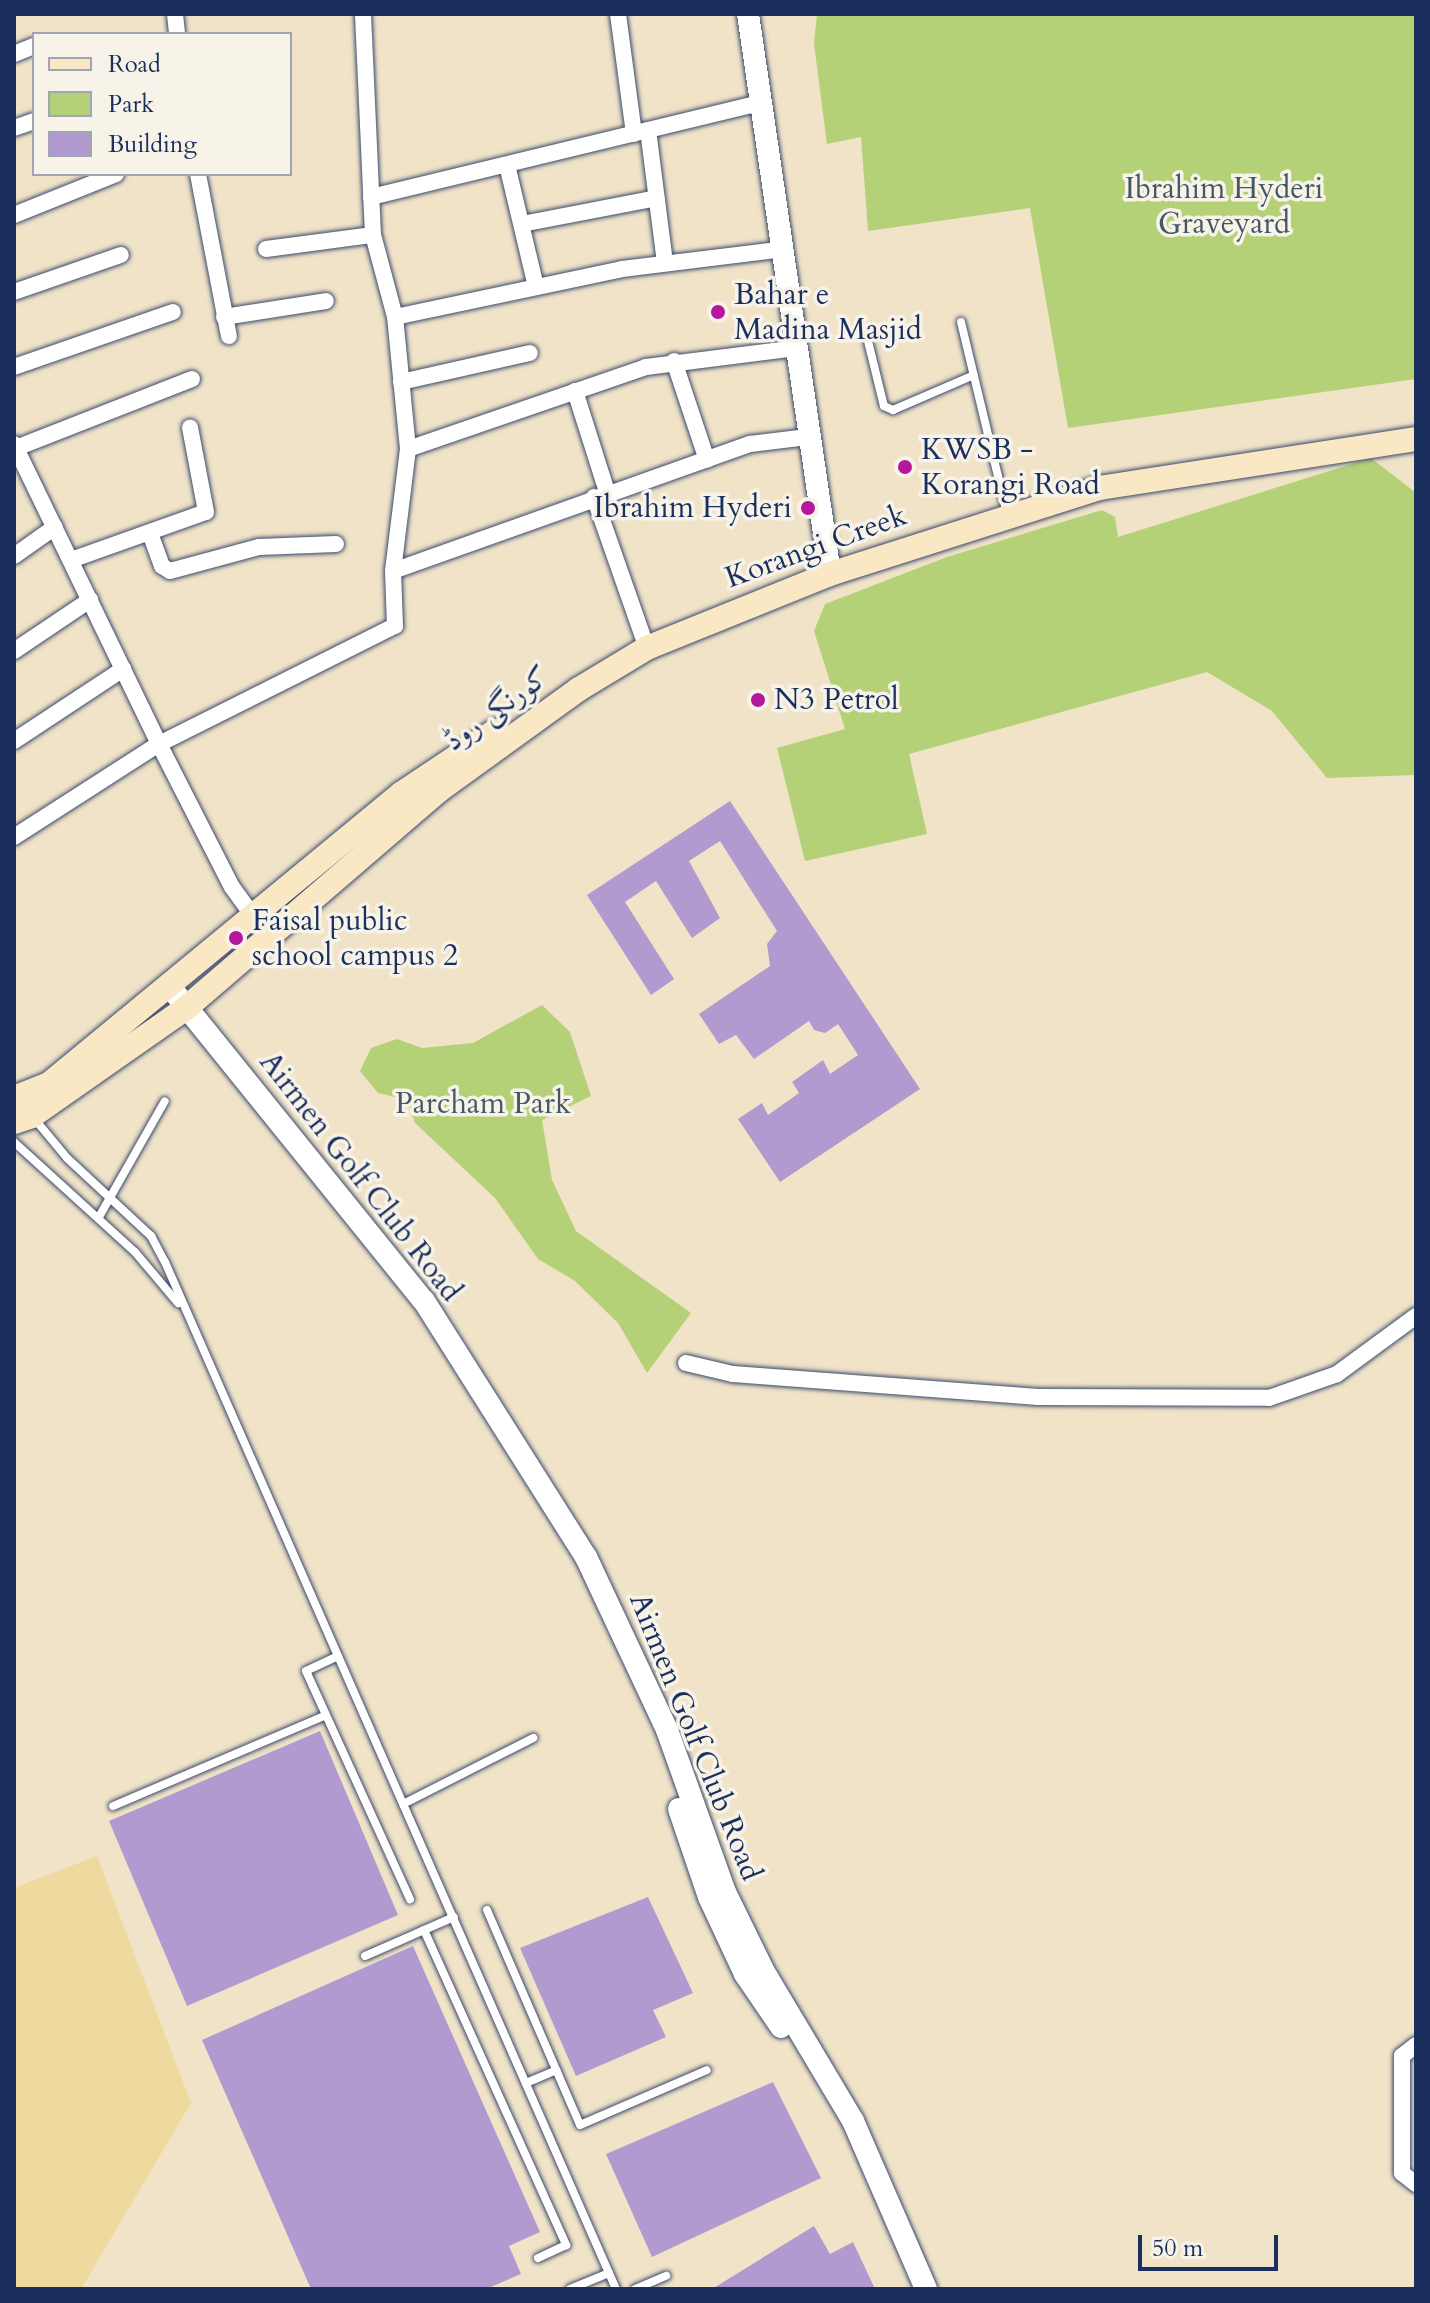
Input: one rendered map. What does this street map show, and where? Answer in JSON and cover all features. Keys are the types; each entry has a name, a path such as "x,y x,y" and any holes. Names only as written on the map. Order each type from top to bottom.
{"main road":[{"name":"Korangi Creek","path":"579,689 647,648 830,574 1007,514 1099,488 1416,439"},
{"name":"کورنگی روڈ","path":"174,1001 254,917 402,793 525,711 579,689"},
{"name":"کورنگی روڈ","path":"20,1108 49,1084 174,1001 360,854 579,689"}],"street":[{"path":"14,837 159,744 391,631 395,626 393,571 408,449 395,317 373,235 363,14"},
{"path":"618,14 657,198 665,263"},
{"path":"748,14 830,574"},
{"path":"371,197 761,103"},
{"path":"507,165 536,287"},
{"path":"14,215 111,176"},
{"path":"198,176 229,336"},
{"path":"522,224 657,198"},
{"path":"266,249 373,235"},
{"path":"395,317 665,263 784,249"},
{"path":"14,292 121,255"},
{"path":"224,317 326,301"},
{"path":"14,367 173,312"},
{"path":"408,449 575,391 674,361 796,348"},
{"path":"401,382 530,353"},
{"path":"674,361 707,460"},
{"path":"192,379 16,454 232,887 254,917"},
{"path":"575,391 600,494 647,648"},
{"path":"71,560 151,536 206,512 190,427"},
{"path":"393,571 600,494 750,444 808,437"},
{"path":"14,556 55,527"},
{"path":"151,536 162,566 170,571 259,547 336,544"},
{"path":"14,651 90,600"},
{"path":"14,741 123,669"},
{"name":"Airmen Golf Club Road","path":"174,1001 411,1307 573,1562 653,1732 709,1897 745,1974 807,2064 841,2127 911,2289"},
{"name":"Airmen Golf Club Road","path":"174,1001 424,1301 586,1557 667,1730 725,1892 763,1970 853,2121 926,2289"},
{"path":"686,1363 733,1374 1038,1397 1269,1398 1337,1374 1416,1316"},
{"path":"1416,2045 1402,2056 1402,2173 1416,2184"}],"lane":[{"path":"961,322 1007,514"},
{"path":"867,337 884,406 893,410 974,375"},
{"path":"99,1217 165,1101"},
{"path":"20,1108 151,1236 405,1803 616,2289"},
{"path":"14,1142 99,1217 183,1310"},
{"path":"338,1656 306,1671 410,1899"},
{"path":"113,1806 324,1716"},
{"path":"405,1803 533,1738"},
{"path":"487,1910 580,2125 707,2070"},
{"path":"365,1956 454,1917"},
{"path":"424,1930 566,2245 538,2258"},
{"path":"526,2083 556,2070"},
{"path":"575,2288 609,2273"},
{"path":"635,2289 666,2276"}],"green space":[{"name":"Ibrahim Hyderi Graveyard","path":"817,14 1416,14 1416,379 1068,428 1030,208 868,231 861,137 827,144 814,44"},
{"path":"1371,458 1416,493 1416,775 1327,778 1272,711 1207,672 909,754 927,834 805,861 777,748 845,729 814,631 825,604 947,557 1102,510 1115,517 1118,537"},
{"name":"Parcham Park","path":"542,1005 570,1032 591,1096 542,1120 552,1180 576,1231 691,1313 647,1373 618,1323 575,1281 538,1259 495,1198 415,1123 408,1100 378,1093 360,1071 371,1048 397,1039 422,1048 473,1043"}],"sand":[{"path":"97,1856 191,2103 81,2289 14,2289 14,1888"}],"building":[{"path":"730,801 920,1089 780,1182 738,1119 762,1103 768,1115 799,1093 792,1082 823,1060 830,1074 858,1055 838,1024 825,1033 814,1030 809,1021 754,1059 736,1035 719,1044 699,1014 770,966 767,944 777,931 720,841 689,861 720,918 692,938 656,881 625,902 674,979 651,995 587,895"},
{"path":"320,1731 398,1915 187,2006 109,1821"},
{"path":"648,1897 693,1993 653,2010 666,2037 576,2076 520,1948"},
{"path":"413,1946 540,2232 509,2246 521,2274 486,2289 311,2289 202,2040"},
{"path":"773,2082 821,2178 652,2257 606,2154"},
{"path":"814,2226 830,2254 853,2242 875,2289 712,2289"}],"place":[{"name":"Bahar e Madina Masjid","path":"718,312"},
{"name":"KWSB - Korangi Road","path":"905,467"},
{"name":"Ibrahim Hyderi","path":"808,508"},
{"name":"N3 Petrol","path":"758,700"},
{"name":"Faisal public school campus 2","path":"236,938"}]}
